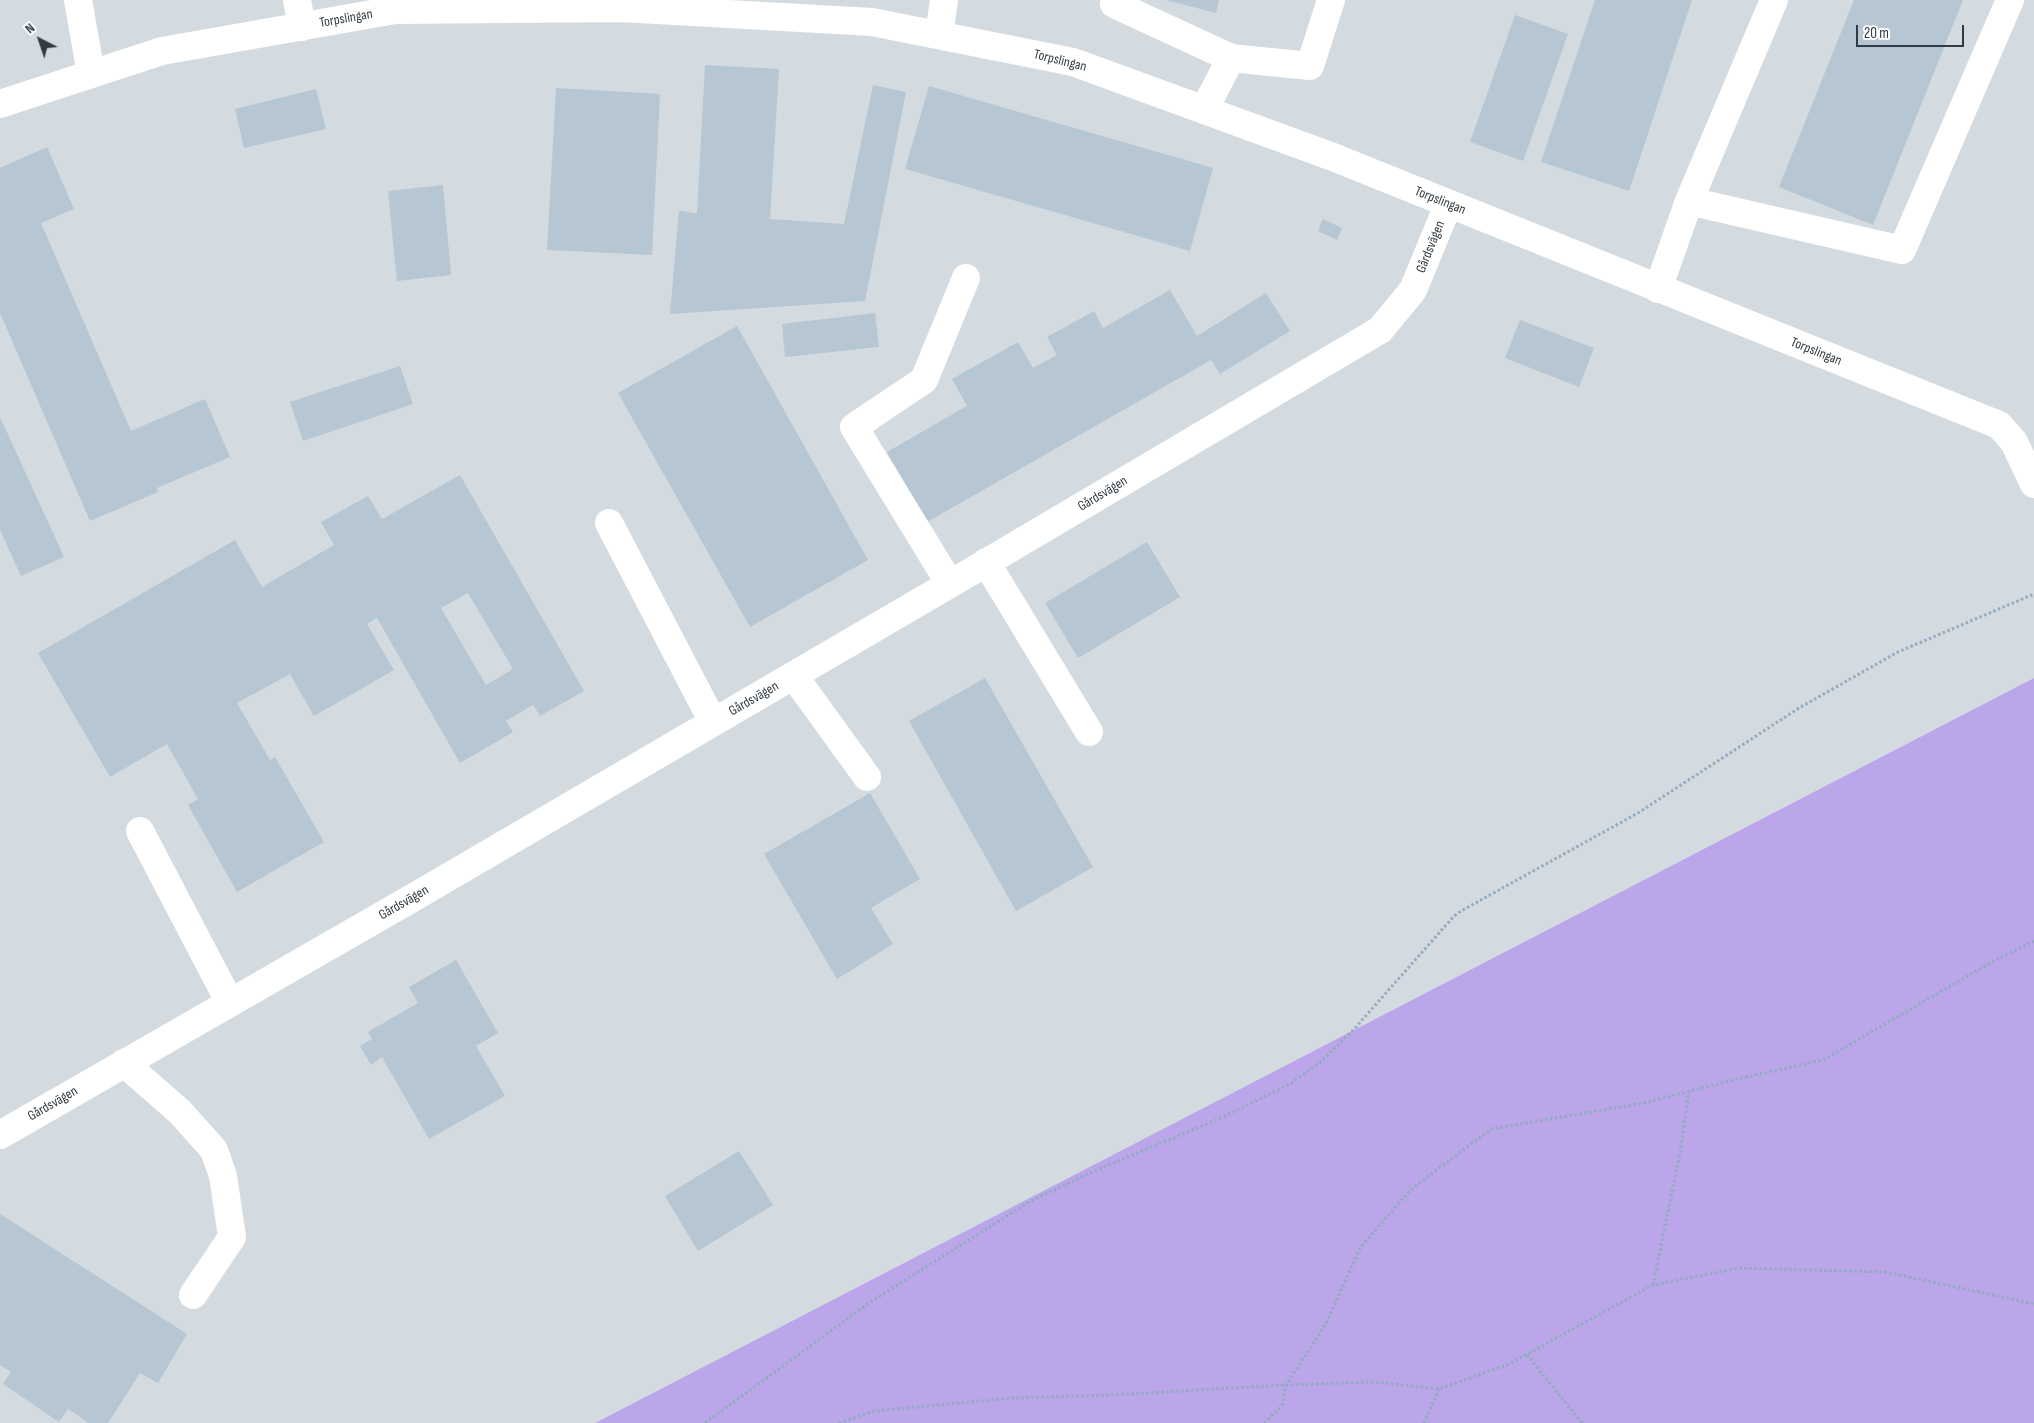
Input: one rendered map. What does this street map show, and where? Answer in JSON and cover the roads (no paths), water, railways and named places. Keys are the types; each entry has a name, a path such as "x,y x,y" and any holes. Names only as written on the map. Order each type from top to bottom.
{"street":[{"path":"78,0 92,74"},
{"path":"297,0 302,27"},
{"path":"939,35 944,0"},
{"path":"1115,0 1114,4 1231,58 1310,66 1331,0"},
{"path":"1658,289 1689,201 1774,0"},
{"path":"1689,201 1902,250 2010,0"},
{"name":"Torpslingan","path":"0,104 162,51 395,10 631,4 720,7 872,22 1073,62 1333,158 1999,425 2014,442 2034,484"},
{"path":"1204,110 1231,58"},
{"name":"Gårdsvägen","path":"0,1134 794,676 1380,330 1413,290 1448,205"},
{"path":"950,584 854,427 924,380 966,278"},
{"path":"609,523 714,722"},
{"path":"986,562 1089,732"},
{"path":"794,676 867,777"},
{"path":"140,831 230,1003"},
{"path":"124,1064 180,1112 214,1150 223,1176 232,1237 193,1296"}]}
